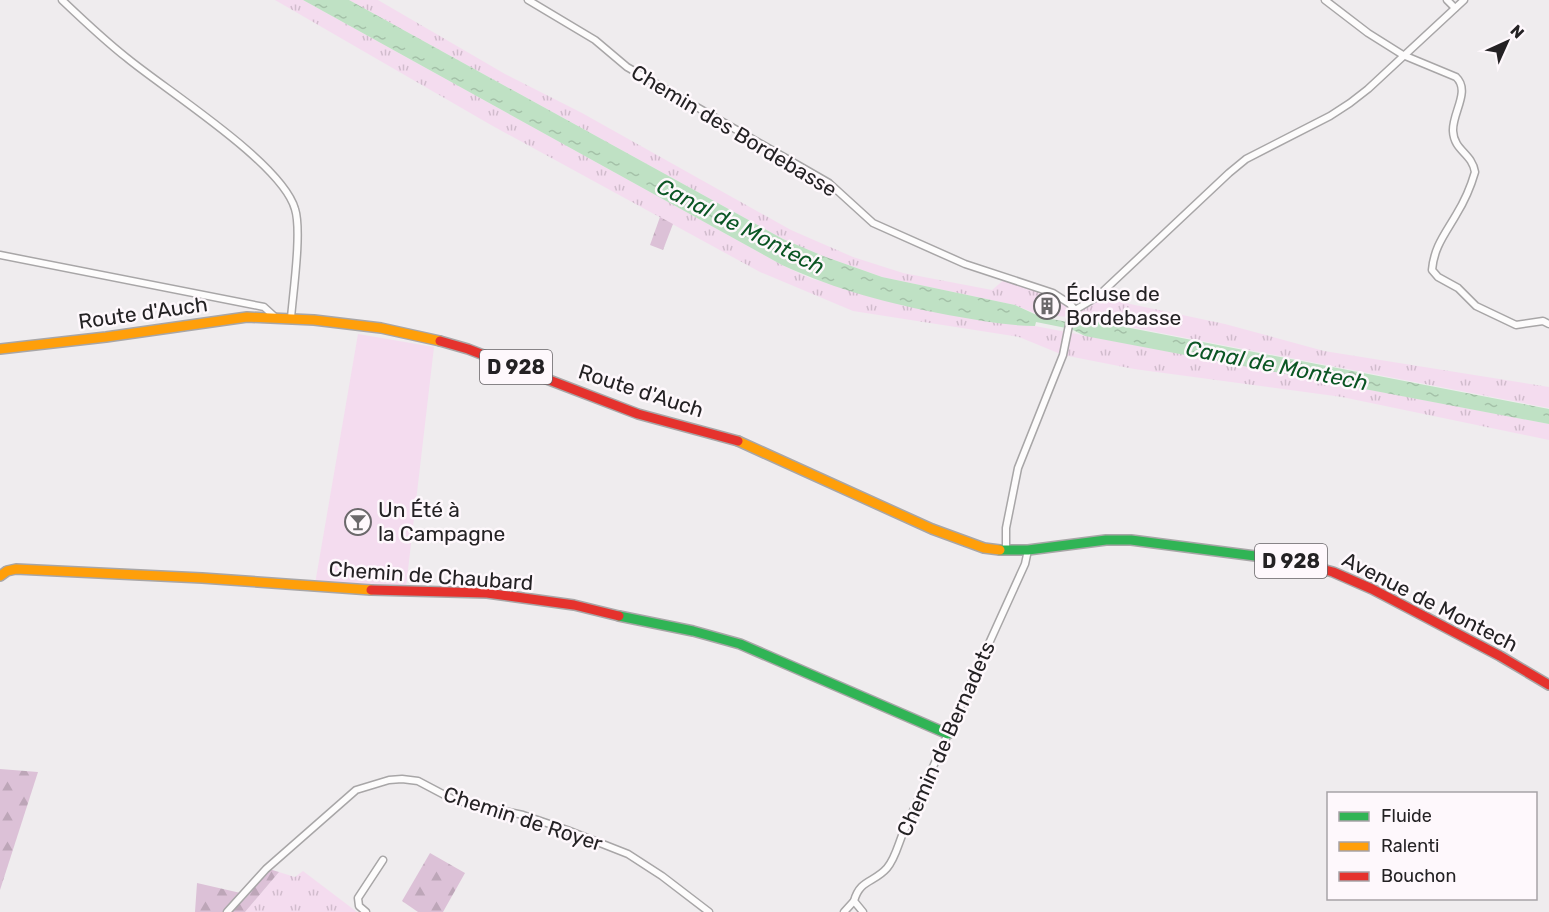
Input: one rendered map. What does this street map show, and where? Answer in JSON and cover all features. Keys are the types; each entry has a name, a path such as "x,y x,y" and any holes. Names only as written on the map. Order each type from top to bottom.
{"main road":[{"name":"Route d'Auch","path":"0,349 227,320 275,317 381,328 468,349 638,414 747,444 932,529 984,548 1006,551"},
{"name":"Avenue de Montech","path":"1006,551 1106,540 1131,540 1293,561 1333,572 1372,589 1500,656 1549,685"},
{"name":"Chemin de Chaubard","path":"0,576 16,569 202,578 347,589 487,593 574,605 693,631 740,644 948,734"}],"street":[{"path":"62,0 127,58 235,140 289,193 296,211 297,227 291,318"},
{"name":"Chemin des Bordebasse","path":"528,0 595,40 627,67 829,183 873,223 965,264 1053,293 1075,309"},
{"path":"1325,0 1368,33 1403,55 1461,81 1463,89 1454,118 1453,132 1456,146 1469,158 1475,172 1457,214 1441,237 1433,257 1432,270 1438,277 1458,288 1476,306 1516,325 1543,321 1549,324"},
{"path":"1447,0 1455,8"},
{"path":"1006,551 1006,528 1018,468 1063,355 1071,317 1075,309 1096,297 1246,159 1330,116 1350,103 1464,0"},
{"path":"0,255 264,307 275,317"},
{"name":"Chemin de Bernadets","path":"854,901 862,885 887,868 893,858 1025,564 1028,550"},
{"name":"Chemin de Royer","path":"227,912 266,869 356,789 402,779 418,782 454,800 523,815 628,854 662,876 709,912"},
{"path":"366,912 359,906 358,898 382,860"},
{"path":"844,912 854,901 863,912"}],"green space":[{"path":"275,0 303,0 782,265 812,279 990,322 1035,326 1549,424 1549,440 1342,397 1134,369 1063,355 1019,337 853,311 760,272 491,125"},
{"path":"349,0 378,0 505,74 582,113 791,230 853,257 903,273 992,290 1006,278 1053,293 1075,309 1097,297 1225,324 1324,351 1549,387 1549,408 1089,319 1037,314 1015,305 882,277 783,239"},
{"path":"660,217 673,224 663,250 650,245"},
{"path":"358,334 434,347 406,587 315,584"},
{"path":"0,769 38,772 0,890"},
{"path":"430,853 465,873 443,912 418,912 402,901"},
{"path":"269,869 279,872 245,912 195,912 197,883 245,894"},
{"path":"303,871 357,912 245,912 279,872 295,877"}],"water":[{"name":"Canal de Montech","path":"303,0 349,0 783,239 882,277 1015,305 1041,317 1073,323 1089,320 1549,409 1549,424 1085,336 1071,329 1036,322 1035,326 1013,325 948,315 843,289 782,265"}],"traffic: fast":[{"path":"1000,550 1028,550 1106,540 1131,540 1263,557"},
{"path":"619,616 693,631 740,644 948,734"}],"traffic: slow":[{"path":"0,349 247,317 314,320 381,328 440,341"},
{"path":"738,441 932,529 984,548 1000,550"},
{"path":"0,576 16,569 202,578 371,590"}],"traffic: jam":[{"path":"440,341 468,349 638,414 738,441"},
{"path":"1263,557 1292,561 1333,572 1372,589 1500,656 1549,685"},
{"path":"371,590 487,593 574,605 619,616"}],"place":[{"name":"Écluse de Bordebasse","path":"1047,306"},
{"name":"Un Été à la Campagne","path":"358,522"}]}
